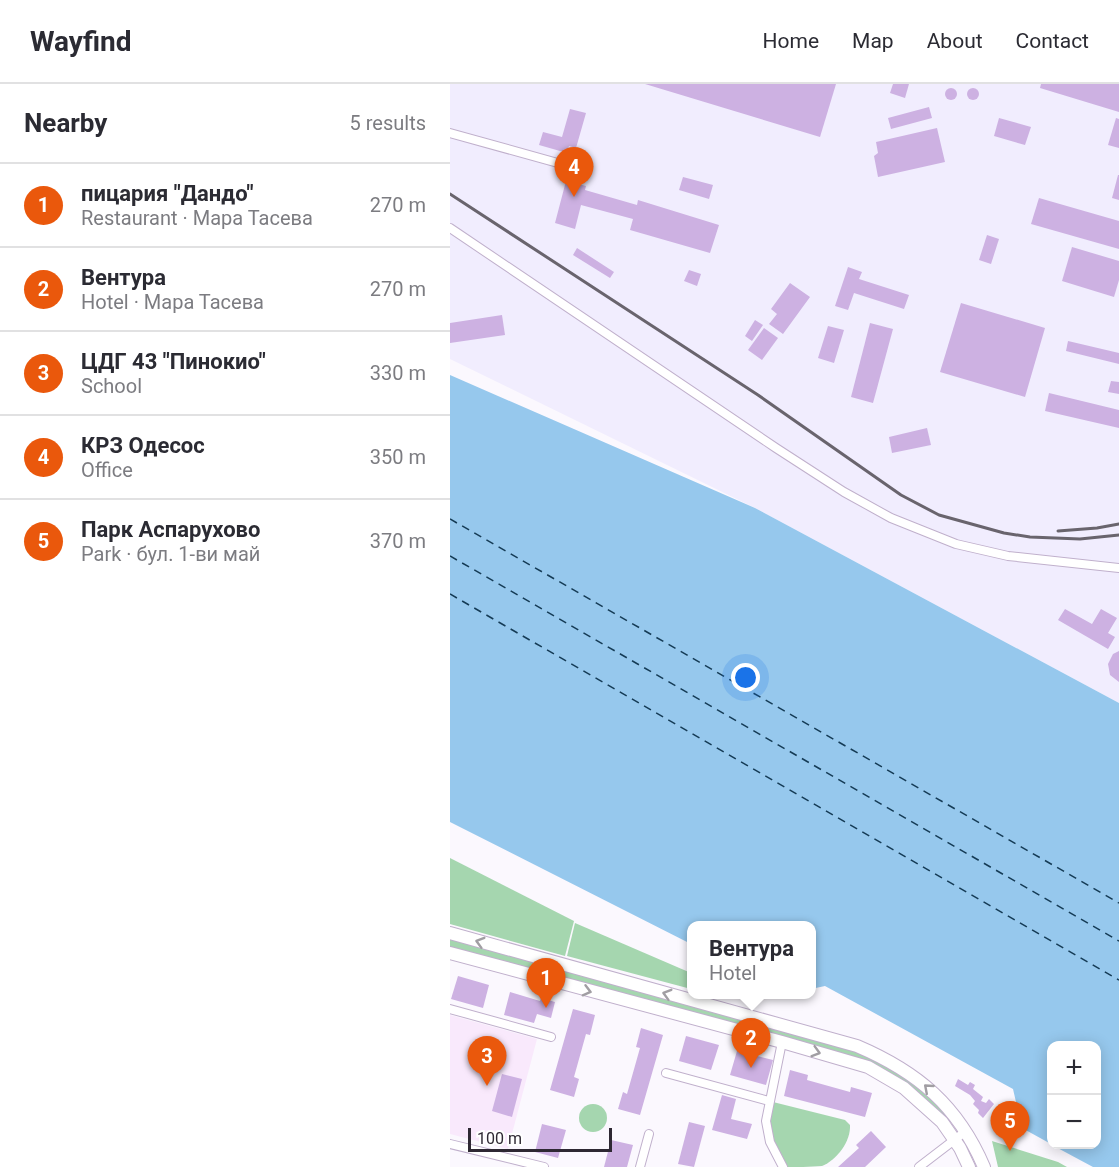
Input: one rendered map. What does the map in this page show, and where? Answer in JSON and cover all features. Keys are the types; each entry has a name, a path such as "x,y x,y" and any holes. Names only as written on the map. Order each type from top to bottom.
{"main road":[{"path":"450,933 687,999"},
{"path":"450,953 854,1062 888,1077 918,1100 942,1122 955,1139 969,1167"},
{"path":"688,999 857,1046 898,1065 945,1103 966,1131 984,1167"}],"street":[{"path":"450,133 565,165"},
{"path":"450,228 776,448 844,492 891,518 956,544 998,554 1119,568"},
{"path":"450,1009 550,1037"},
{"path":"782,1042 766,1121 770,1143 783,1167"},
{"path":"666,1073 769,1101"},
{"path":"919,1167 966,1131"},
{"path":"640,1167 649,1134"},
{"path":"450,1144 544,1167"}],"shaded area":[{"path":"450,84 1119,84 1119,703 755,508 450,359"},
{"path":"450,1015 537,1039 508,1149 450,1134"}],"green space":[{"path":"450,858 574,921 565,956 450,924"},
{"path":"575,923 687,971 687,988 567,956"},
{"path":"450,933 786,1027 874,1057 915,1082 950,1119 947,1121 887,1077 450,953"},
{"path":"769,1101 845,1120 850,1125 846,1143 833,1159 822,1166 783,1167 770,1142"},
{"path":"593,1104 603,1108 607,1118 603,1128 593,1132 583,1128 579,1118 583,1108"},
{"path":"992,1141 1058,1162 1067,1167 998,1167"}],"water":[{"path":"450,375 755,508 1119,703 1119,1167 1093,1167 1059,1149 1101,1149 1101,1041 1047,1041 1047,1142 1022,1128 1013,1089 825,986 816,988 816,921 687,921 687,942 450,822"}],"building":[{"path":"645,84 836,84 820,137"},
{"path":"893,84 909,84 905,98 890,93"},
{"path":"1041,84 1119,84 1119,112 1040,88"},
{"path":"953,88 957,94 953,100 949,100 945,92"},
{"path":"975,88 979,94 975,100 971,100 967,92"},
{"path":"929,107 932,118 891,129 888,118"},
{"path":"570,109 586,113 576,148 569,146 567,153 539,145 543,132 562,137"},
{"path":"999,118 1031,127 1025,145 994,136"},
{"path":"1116,118 1119,119 1119,148 1108,145"},
{"path":"937,128 945,162 878,177 874,156 878,153 876,142"},
{"path":"1119,175 1119,200 1112,198"},
{"path":"683,177 713,185 709,199 679,190"},
{"path":"566,181 586,186 585,190 637,205 638,200 719,225 710,253 630,230 633,219 581,205 575,229 555,223"},
{"path":"1039,198 1119,221 1119,249 1031,224"},
{"path":"987,235 999,239 991,264 979,260"},
{"path":"1072,247 1119,261 1119,280 1114,297 1062,281"},
{"path":"577,248 614,272 610,278 573,255"},
{"path":"848,267 862,272 859,279 909,295 904,309 854,293 848,310 835,306"},
{"path":"689,270 701,274 697,286 684,281"},
{"path":"790,283 810,297 783,334 769,324 777,314 771,309"},
{"path":"961,303 1045,328 1025,397 940,372"},
{"path":"502,315 505,335 450,343 450,323"},
{"path":"755,320 763,325 752,341 745,336"},
{"path":"870,323 893,329 873,403 851,397"},
{"path":"828,326 844,330 834,363 818,358"},
{"path":"764,328 778,338 762,360 748,350"},
{"path":"1068,341 1119,353 1119,364 1066,351"},
{"path":"1111,381 1119,382 1119,394 1108,392"},
{"path":"1049,393 1119,410 1119,428 1045,411"},
{"path":"927,428 931,445 892,453 889,437"},
{"path":"1065,609 1092,624 1101,609 1117,618 1108,633 1115,637 1108,649 1058,620"},
{"path":"1119,651 1119,682 1110,675 1108,664 1113,654"},
{"path":"458,976 489,985 483,1008 451,999"},
{"path":"510,992 540,1001 541,998 555,1002 551,1018 537,1014 534,1023 504,1015"},
{"path":"573,1009 595,1015 590,1035 586,1034 574,1077 579,1079 574,1097 550,1090"},
{"path":"641,1028 663,1035 640,1115 618,1109 623,1092 627,1094 640,1048 636,1047"},
{"path":"686,1036 719,1045 711,1070 679,1061"},
{"path":"737,1051 773,1060 766,1085 730,1075"},
{"path":"790,1070 808,1075 807,1080 850,1092 851,1087 872,1093 865,1117 784,1096"},
{"path":"502,1074 522,1079 512,1117 492,1111"},
{"path":"958,1079 968,1085 970,1082 975,1085 973,1089 983,1097 981,1101 986,1103 989,1099 994,1104 983,1118 978,1113 979,1110 973,1104 975,1101 970,1095 955,1086"},
{"path":"722,1095 736,1099 731,1119 752,1124 747,1139 712,1130"},
{"path":"689,1122 705,1126 694,1167 678,1164"},
{"path":"542,1124 566,1130 558,1158 535,1152"},
{"path":"871,1131 886,1147 865,1167 838,1167 859,1148 856,1145"},
{"path":"611,1140 633,1145 627,1167 604,1167"}],"ferry route":[{"path":"450,519 1119,903"},
{"path":"450,556 1119,941"},
{"path":"450,594 1119,980"}],"railway":[{"path":"450,194 758,395 901,495 939,515 1004,533 1030,537 1080,539 1119,535"},
{"path":"1058,531 1119,524"}],"place":[{"name":"КРЗ Одесос","path":"574,197"},
{"name":"пицария \"Дандо\"","path":"546,1008"},
{"name":"Вентура","path":"751,1068"},
{"name":"ЦДГ 43 \"Пинокио\"","path":"487,1086"},
{"name":"Парк Аспарухово","path":"1010,1151"}]}
